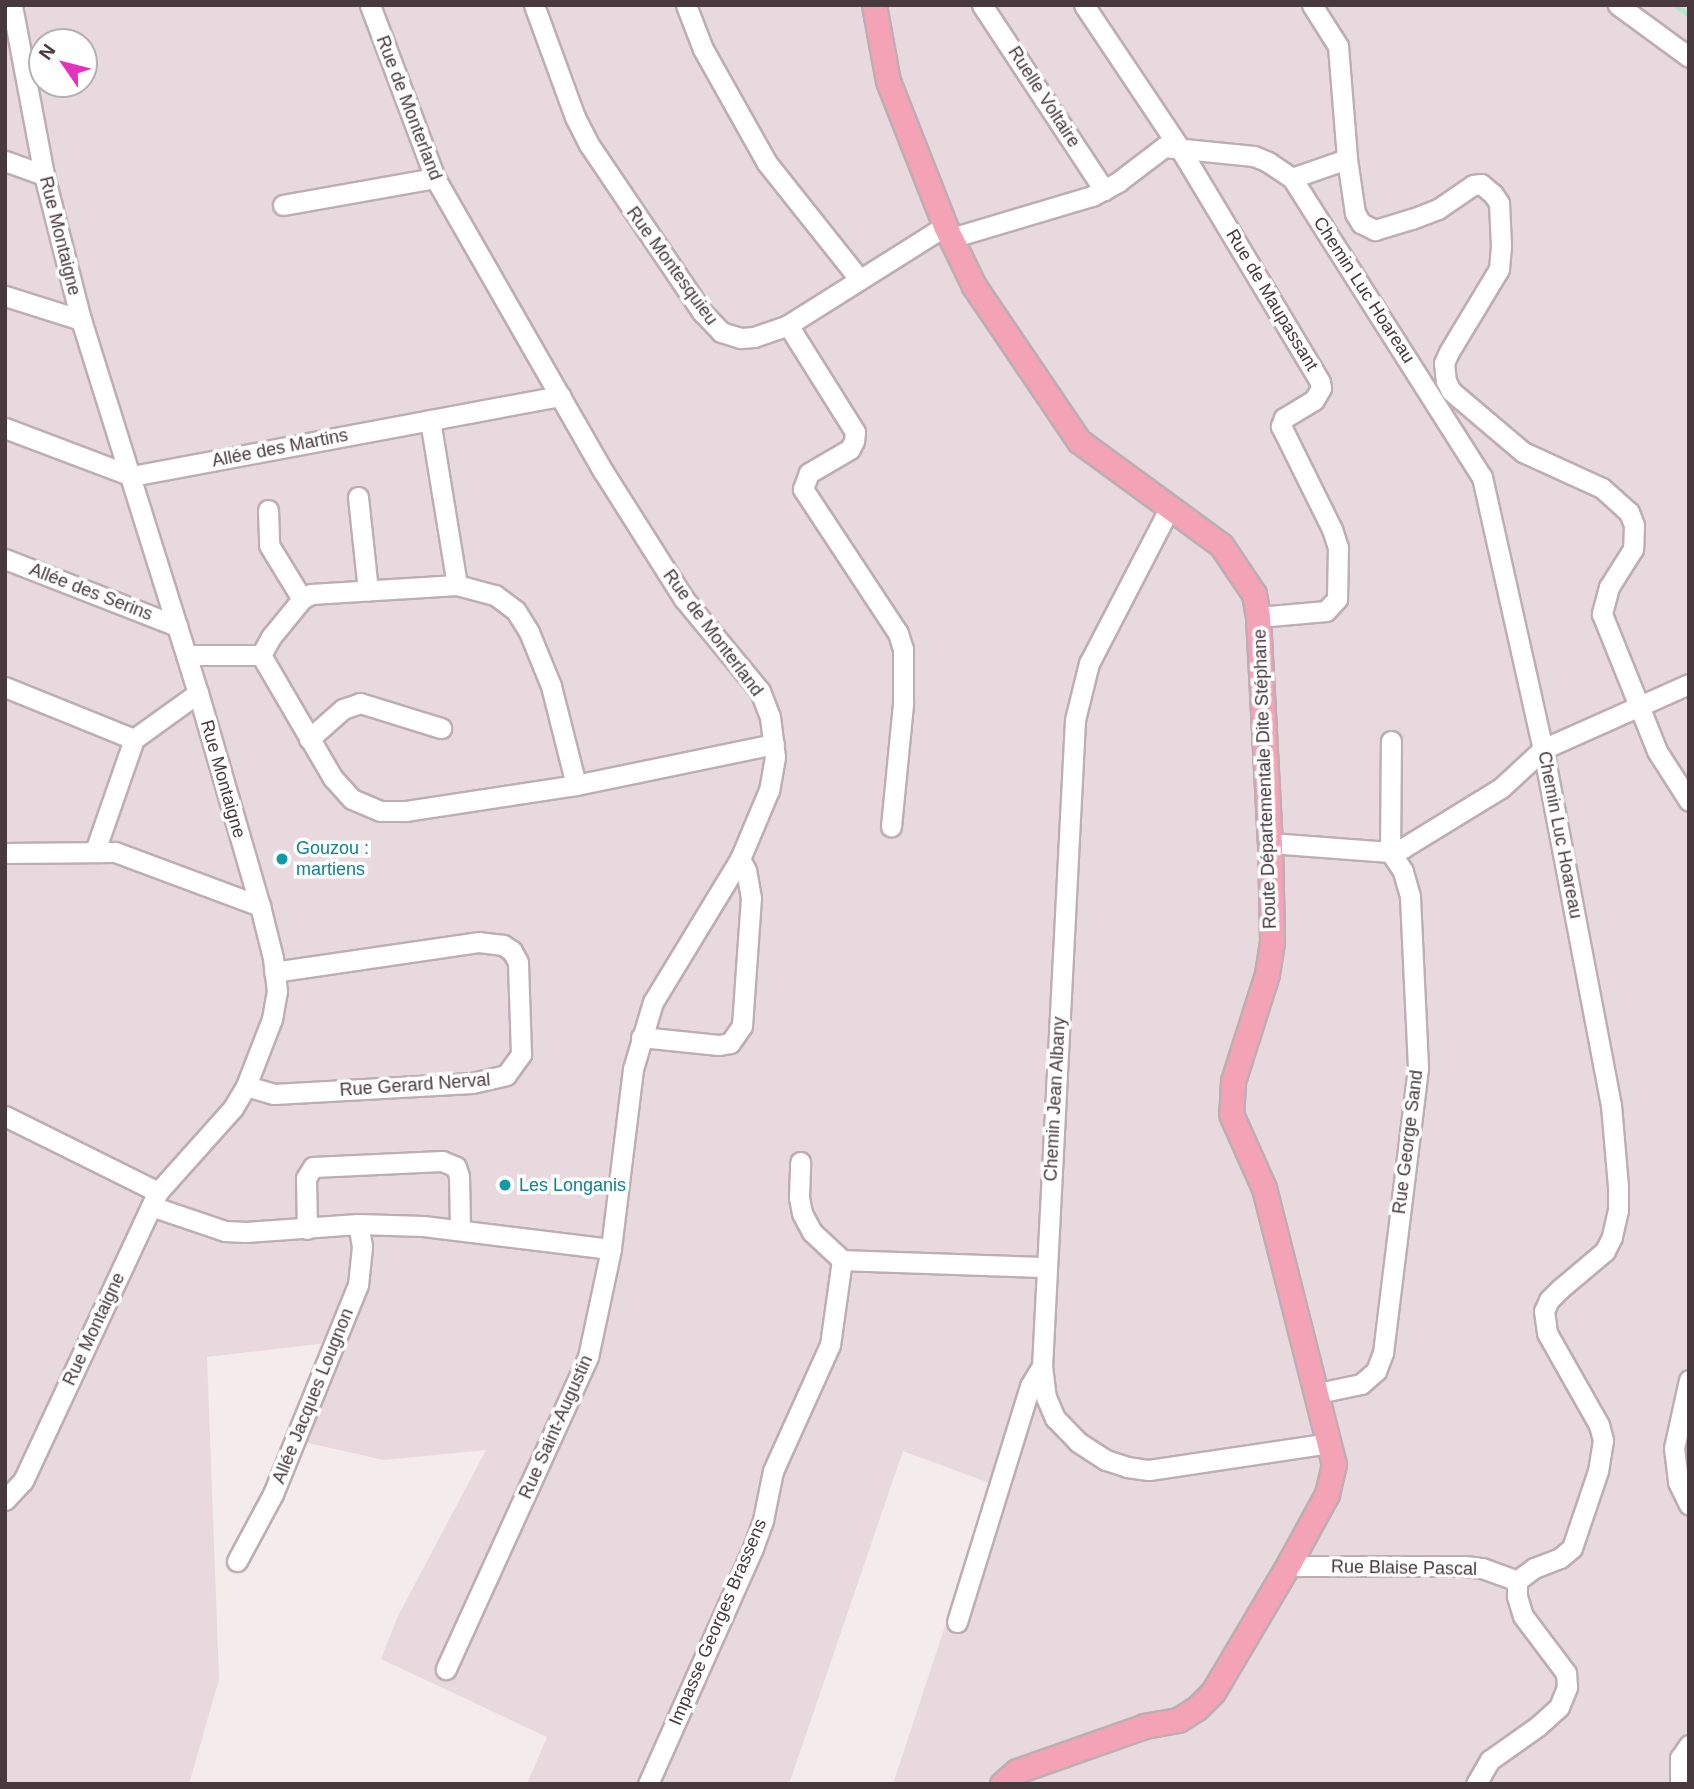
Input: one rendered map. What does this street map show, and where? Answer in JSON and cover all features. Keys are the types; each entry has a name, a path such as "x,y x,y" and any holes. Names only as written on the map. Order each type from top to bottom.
{"main road":[{"name":"Route Départementale Dite Stéphane","path":"874,5 888,81 948,232 974,286 1079,441 1097,457 1221,545 1254,594 1258,617 1270,843 1272,943 1267,974 1233,1081 1231,1114 1264,1188 1334,1464 1333,1480 1290,1562 1213,1692 1197,1708 1178,1720 1145,1726 1017,1771 1002,1784"}],"street":[{"name":"Rue Montaigne","path":"5,1500 23,1481 155,1199 233,1108 246,1086 272,1019 277,991 260,906 198,693 81,320 44,175 12,5"},
{"name":"Rue de Monterland","path":"370,5 435,178 603,471 684,599 760,691 770,717 774,744"},
{"name":"Rue Montesquieu","path":"534,5 575,117 588,143 702,312 721,332 741,338 788,325 860,280 948,232"},
{"path":"686,5 704,49 767,163 860,280"},
{"name":"Ruelle Voltaire","path":"982,5 1104,190"},
{"path":"1084,5 1180,147"},
{"path":"1312,5 1338,46 1354,213 1367,228 1375,230 1438,209 1473,185 1481,184 1488,188 1499,203 1499,270 1449,352 1444,363 1446,381 1451,390 1523,452 1602,488 1629,512 1633,524 1633,549 1625,566 1609,587 1602,614 1657,751 1689,801"},
{"path":"1618,5 1689,57"},
{"name":"Chemin Luc Hoareau","path":"948,232 1104,190 1152,153 1164,147 1254,156 1292,178 1482,477 1543,749 1611,1105 1618,1210 1612,1237 1605,1251 1549,1300 1545,1311 1547,1333 1599,1425 1602,1440 1598,1471 1572,1548 1560,1558 1534,1567 1517,1581"},
{"name":"Rue de Maupassant","path":"1180,147 1321,382 1321,388 1314,400 1284,418 1280,426 1332,529 1338,547 1336,599 1326,611 1258,617"},
{"path":"1292,178 1347,159"},
{"path":"5,161 44,175"},
{"path":"283,205 435,178"},
{"path":"5,296 81,320"},
{"path":"788,325 855,432 850,449 809,473 803,489 898,633 903,649 903,704 891,826"},
{"name":"Allée des Martins","path":"132,476 562,396"},
{"path":"430,420 457,585"},
{"path":"5,428 132,476"},
{"path":"358,497 369,590"},
{"name":"Chemin Jean Albany","path":"1170,507 1113,613 1079,691 1075,720 1042,1366 1046,1396 1055,1419 1078,1442 1106,1460 1127,1467 1149,1470 1329,1443"},
{"path":"268,510 269,545 302,599"},
{"name":"Allée des Serins","path":"5,559 177,626"},
{"path":"261,655 271,637 302,599 319,592 457,585 495,595 516,611 529,632 551,686 576,785"},
{"path":"186,655 261,655"},
{"path":"261,655 309,739 343,790 366,807 380,811 406,811 576,785 774,744"},
{"path":"1270,843 1390,852 1417,841 1501,788 1543,749 1689,684"},
{"path":"5,687 134,739"},
{"path":"95,851 134,739 198,693"},
{"path":"309,739 343,709 360,703 441,728"},
{"path":"1390,852 1391,741"},
{"name":"Rue Saint-Augustin","path":"446,1669 588,1357 611,1249 633,1069 641,1037 653,1002 740,859 769,790 774,771 774,744"},
{"path":"5,853 115,852 140,859 260,906"},
{"name":"Rue George Sand","path":"1318,1393 1361,1384 1376,1371 1382,1353 1418,1067 1410,896 1403,871 1390,852"},
{"path":"641,1037 719,1045 730,1043 743,1026 751,898 740,859"},
{"name":"Rue Gerard Nerval","path":"246,1086 275,1094 472,1083 506,1075 522,1054 518,961 512,951 503,945 479,942 274,972"},
{"path":"5,1116 155,1199 226,1231 307,1229 358,1224 460,1230 611,1249"},
{"path":"307,1229 306,1178 313,1167 442,1161 456,1167 459,1175 460,1230"},
{"path":"800,1162 799,1197 802,1213 812,1232 842,1260 1047,1267"},
{"name":"Allée Jacques Lougnon","path":"237,1561 273,1494 358,1285 362,1246 358,1224"},
{"name":"Impasse Georges Brassens","path":"648,1784 753,1548 763,1520 773,1471 830,1345 842,1260"},
{"path":"957,1622 1030,1385 1042,1366"},
{"path":"1689,1380 1674,1448 1678,1482 1689,1505"},
{"name":"Rue Blaise Pascal","path":"1290,1562 1300,1566 1465,1566 1482,1568 1517,1581"},
{"path":"1476,1784 1490,1760 1538,1726 1559,1707 1567,1687 1566,1673 1523,1616 1517,1596 1517,1581"},
{"path":"1684,1784 1680,1779 1680,1758 1689,1745"}],"shaded area":[{"path":"5,5 1689,5 1689,1784 893,1784 992,1484 903,1451 789,1784 527,1784 547,1737 381,1659 398,1616 486,1450 384,1460 286,1438 327,1343 207,1357 219,1679 189,1784 5,1784"}],"waterway":[{"path":"1675,5 1689,15"}],"place":[{"name":"Gouzou : martiens","path":"282,859"},
{"name":"Les Longanis","path":"505,1185"}]}
